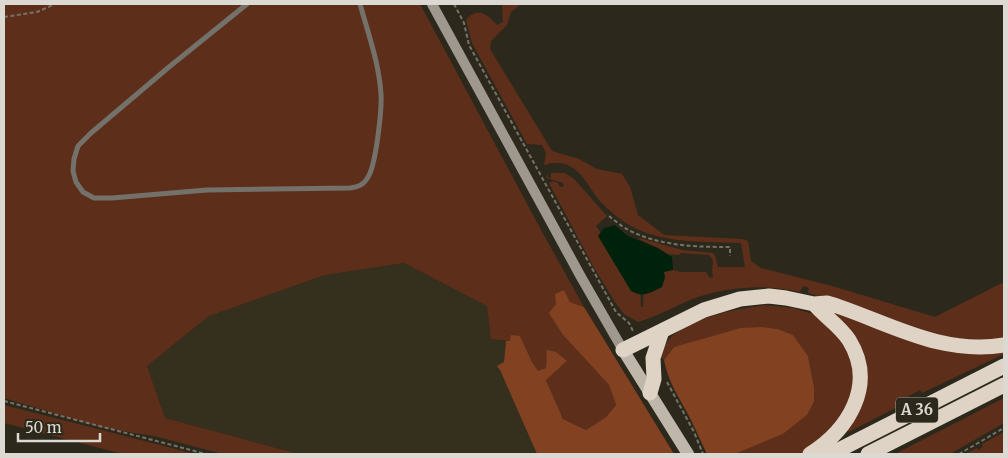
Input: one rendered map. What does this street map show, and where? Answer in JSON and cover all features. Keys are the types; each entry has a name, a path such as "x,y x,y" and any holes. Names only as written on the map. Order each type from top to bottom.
{"highway":[{"path":"623,350 704,310 740,299 769,296 814,304 827,303 902,332 932,341 965,346 1004,344"},
{"path":"810,454 835,435 844,425 854,407 859,385 858,363 850,342 836,324 814,304"},
{"path":"650,394 654,379 653,358 662,331"},
{"name":"A 36","path":"831,454 1004,366"},
{"name":"A 36","path":"868,454 1004,385"}],"main road":[{"path":"432,4 581,277 623,350 688,454"}],"lane":[{"path":"247,4 162,73 78,146 73,170 76,182 82,192 94,198 112,198 208,190 350,188 358,187 364,183 373,168 382,95 378,72 360,4"}],"path":[{"path":"4,17 38,12 55,4"},
{"path":"454,4 464,23 469,45 616,312 629,323 639,342"},
{"path":"609,216 625,228 663,242 689,247 730,247 730,256"},
{"path":"665,378 694,432 703,454"},
{"path":"4,401 206,454"},
{"path":"959,454 1004,428"}],"shaded area":[{"path":"4,4 420,4 584,307 570,302 564,291 563,335 609,385 616,405 606,417 586,430 563,419 546,380 567,361 546,360 546,368 538,372 520,336 510,341 491,339 487,306 404,263 325,275 209,316 147,366 165,418 299,454 223,454 154,436 103,428 4,398"},
{"path":"521,4 511,12 507,25 491,41 490,49 552,151 579,159 597,169 622,174 630,187 638,215 664,235 742,239 748,241 751,261 761,268 832,286 935,317 1004,282 1004,338 978,339 929,333 808,293 809,288 803,286 800,292 762,287 723,290 698,297 638,322 624,314 593,266 549,183 553,181 558,183 560,187 564,186 563,183 546,176 548,175 551,178 551,173 565,173 574,179 607,216 596,226 607,241 612,241 609,231 604,228 615,225 637,243 655,251 657,248 639,239 682,250 713,253 718,267 745,267 741,243 676,240 645,232 616,216 601,202 583,178 571,166 563,163 544,165 546,153 542,145 527,144 472,43 466,20 474,13 478,13 486,15 497,25 503,22 502,5","holes":["618,249 634,261 644,264 654,262 658,256 664,255 679,255 681,253 709,255 713,260 713,277 710,278 706,272 661,270 656,263 647,265 635,263 643,289 643,307 641,307 640,280 634,266"]},
{"path":"615,225 628,236 658,248 672,257 673,270 664,272 665,277 662,287 643,294 631,291 598,236 604,228"},
{"path":"404,263 487,306 492,339 506,341 504,362 498,366 537,454 299,454 165,418 147,366 209,316 325,275"},
{"path":"564,290 570,302 584,307 674,454 537,454 497,366 504,362 506,341 510,341 511,335 520,336 538,371 546,368 547,350 556,352 567,361 546,380 563,419 586,430 606,417 616,405 609,385 563,335 549,313 556,304 555,294"},
{"path":"765,305 793,308 813,314 828,323 842,339 850,355 854,387 843,417 820,442 801,454 735,454 783,434 807,415 814,402 814,387 808,356 793,335 778,329 763,327 674,347 664,360 660,356 666,343 672,336 693,323 729,311"},
{"path":"833,309 871,324 1004,350 1004,354 922,393 920,390 907,397 909,401 849,432 848,430 858,414 864,393 831,312"},
{"path":"763,327 778,329 793,335 808,356 814,387 814,402 807,415 783,434 735,454 707,454 671,383 664,360 674,347 741,328"},
{"path":"1004,398 1004,423 950,454 895,454"},
{"path":"4,405 195,454 123,454 4,423"},
{"path":"1004,432 1004,454 965,454 977,448 978,450 983,447 982,444"}]}
